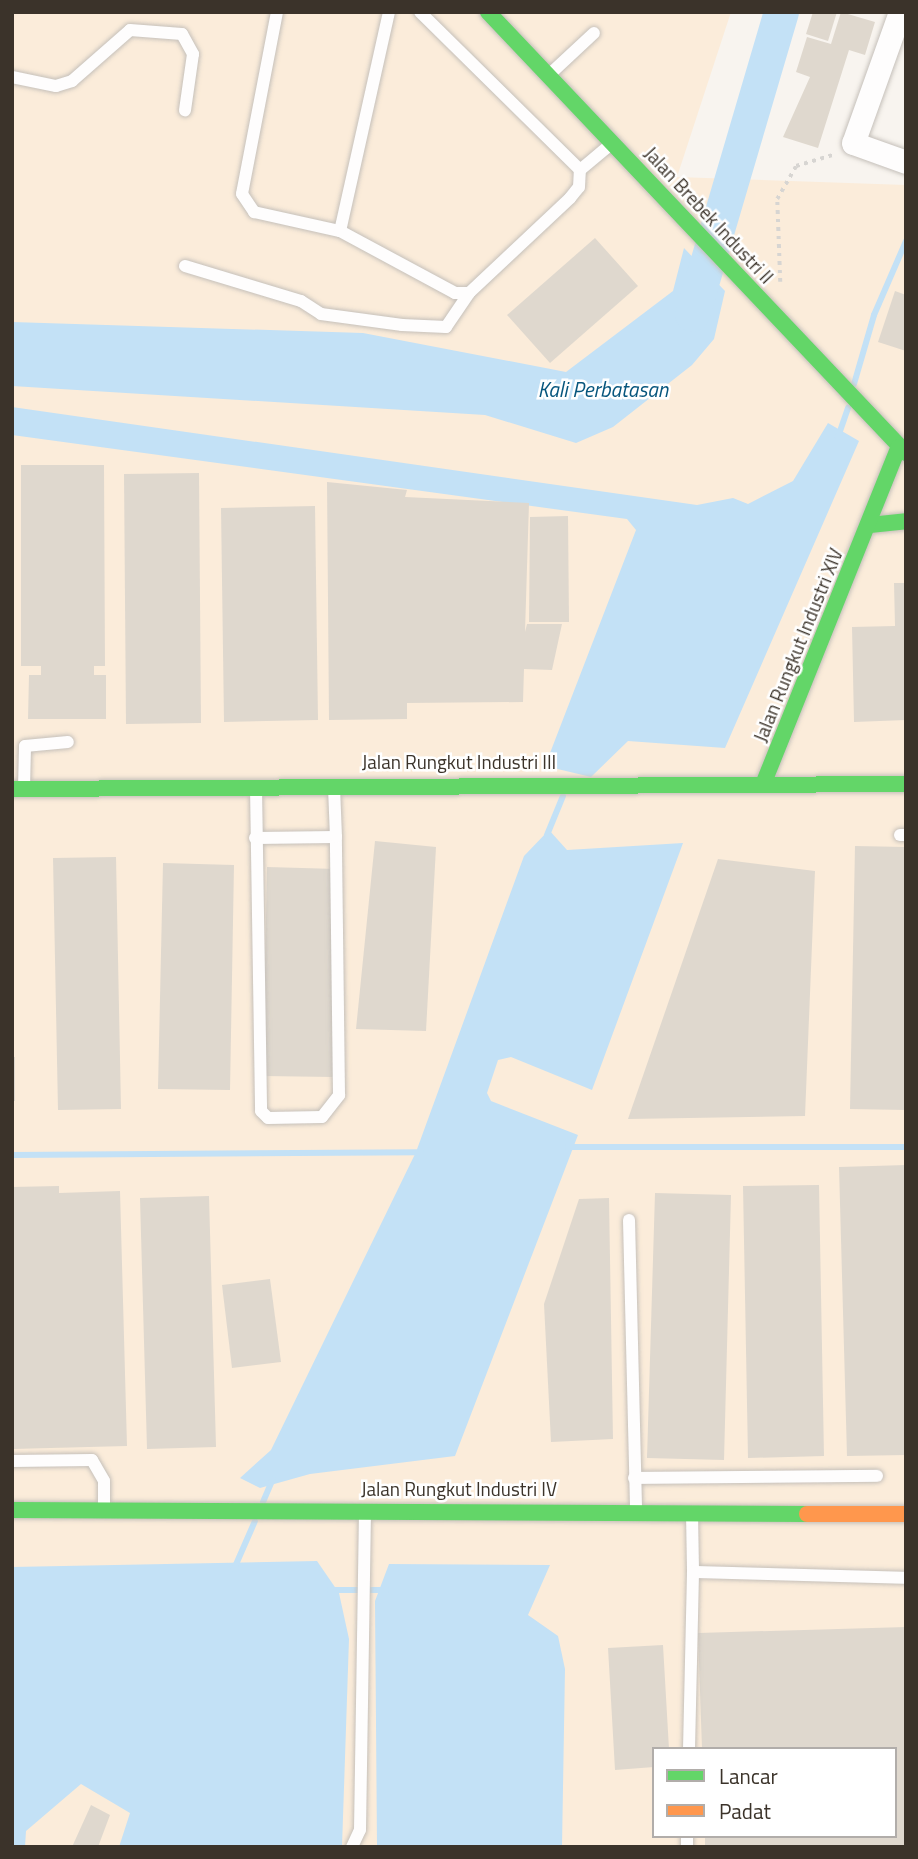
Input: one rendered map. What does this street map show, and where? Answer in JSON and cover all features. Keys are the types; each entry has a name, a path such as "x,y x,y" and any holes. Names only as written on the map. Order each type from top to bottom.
{"street":[{"name":"Jalan Brebek Industri II","path":"488,12 902,450"},
{"path":"900,12 853,143 906,162"},
{"name":"Jalan Rungkut Industri XIV","path":"764,782 902,450"},
{"path":"870,525 906,521"},
{"name":"Jalan Rungkut Industri III","path":"18,789 256,784 906,784"},
{"name":"Jalan Rungkut Industri IV","path":"12,1510 364,1509 906,1514"}],"lane":[{"path":"277,12 242,194 254,212 340,230 455,293 470,293"},
{"path":"340,230 389,12"},
{"path":"420,12 580,170"},
{"path":"12,77 56,86 72,81 130,30 182,34 193,54 185,110"},
{"path":"549,75 594,33"},
{"path":"184,267 301,301 321,314 402,326 446,327 470,293 570,198 579,187 580,170 612,143"},
{"path":"18,789 25,746 68,742"},
{"path":"256,784 261,1111 268,1118 291,1119 322,1117 340,1095 334,784"},
{"path":"255,838 336,837"},
{"path":"629,1220 636,1511"},
{"path":"12,1461 92,1460 104,1481 104,1510"},
{"path":"634,1478 877,1476"},
{"path":"352,1847 360,1830 364,1509"},
{"path":"689,1747 692,1511"},
{"path":"693,1572 906,1578"}],"path":[{"path":"771,311 781,278 776,199 796,166 853,143"}],"shaded area":[{"path":"12,12 731,12 677,177 906,185 906,1847 12,1847"}],"water":[{"name":"Kali Perbatasan","path":"684,248 725,291 714,339 692,365 613,427 576,443 485,415 12,386 12,322 363,333 566,372 673,291"},
{"path":"12,407 697,505 733,498 748,504 793,481 828,423 859,441 725,748 628,741 591,777 545,766 636,530 627,519 12,435"},
{"path":"549,830 567,850 683,843 592,1090 511,1057 498,1060 487,1093 491,1101 578,1135 455,1456 310,1474 260,1488 240,1478 271,1450 416,1152 524,856"},
{"path":"317,1561 339,1593 349,1639 342,1847 119,1847 130,1813 81,1784 26,1831 25,1847 12,1847 12,1567"},
{"path":"389,1564 550,1565 528,1615 558,1636 565,1669 562,1847 377,1847 375,1601"}],"building":[{"path":"813,12 837,12 828,41 806,34"},
{"path":"841,12 875,22 865,55 849,50 818,148 783,137 810,77 796,72 807,37 831,44"},
{"path":"595,238 638,286 550,363 507,315"},
{"path":"895,291 906,295 906,351 878,342"},
{"path":"21,465 104,465 105,666 94,666 94,675 106,675 106,719 28,719 29,675 41,675 41,666 21,666"},
{"path":"199,473 201,723 126,724 124,474"},
{"path":"327,482 407,490 405,497 529,503 525,632 527,624 562,624 552,670 524,669 523,702 407,703 407,719 329,720"},
{"path":"315,506 318,720 224,722 221,508"},
{"path":"568,516 569,622 529,622 530,517"},
{"path":"894,583 906,583 906,720 854,722 852,627 895,626"},
{"path":"375,841 436,847 426,1031 356,1029"},
{"path":"855,846 906,847 906,1110 850,1109"},
{"path":"116,857 121,1109 58,1110 53,858"},
{"path":"718,859 815,871 805,1116 628,1119"},
{"path":"163,863 234,865 230,1090 158,1089"},
{"path":"267,867 337,869 333,1077 263,1076"},
{"path":"12,1057 15,1057 15,1101 12,1101"},
{"path":"906,1165 906,1455 847,1456 839,1167"},
{"path":"819,1185 824,1456 748,1458 743,1186"},
{"path":"59,1186 59,1193 120,1191 127,1446 12,1449 12,1187"},
{"path":"655,1193 731,1195 724,1460 647,1458"},
{"path":"209,1196 216,1447 147,1449 140,1198"},
{"path":"609,1198 613,1439 551,1442 544,1304 579,1199"},
{"path":"270,1279 281,1362 232,1368 222,1285"},
{"path":"906,1627 906,1847 705,1847 705,1838 897,1838 897,1747 702,1747 698,1633"},
{"path":"663,1645 669,1747 652,1747 652,1767 615,1770 608,1648"},
{"path":"91,1805 110,1815 98,1847 72,1847"}],"waterway":[{"name":"Kali Perbatasan","path":"692,314 781,12"},
{"path":"854,384 874,315 906,241"},
{"path":"838,437 848,408"},
{"path":"547,835 563,796"},
{"path":"568,1147 906,1147"},
{"path":"12,1155 421,1152"},
{"path":"263,1502 273,1479"},
{"path":"234,1569 255,1521"},
{"path":"330,1590 386,1590"}],"traffic: fast":[{"path":"488,12 906,453"},
{"path":"764,782 899,447"},
{"path":"870,525 906,521"},
{"path":"12,789 906,784"},
{"path":"12,1510 807,1514"}],"traffic: slow":[{"path":"807,1514 906,1514"}]}
